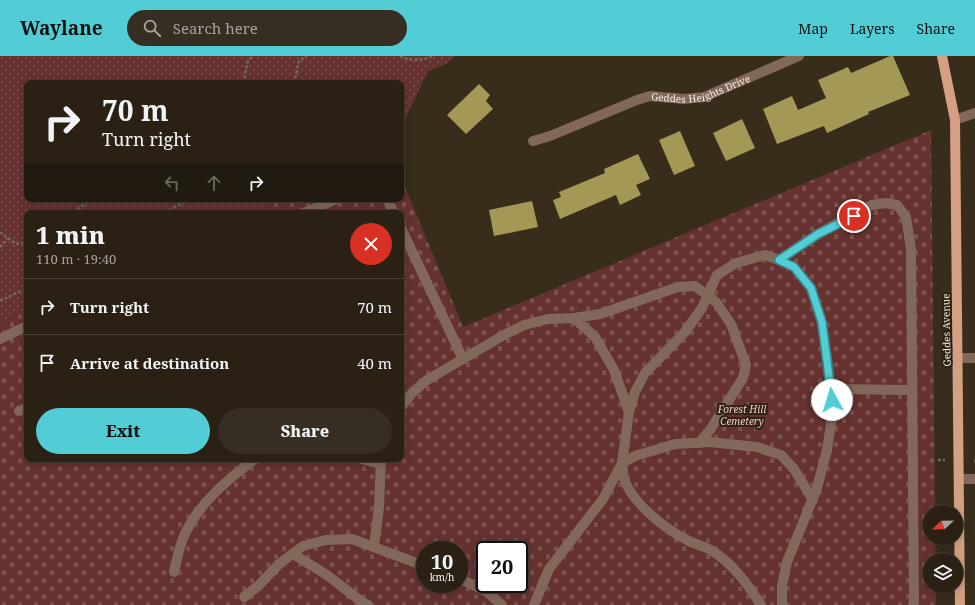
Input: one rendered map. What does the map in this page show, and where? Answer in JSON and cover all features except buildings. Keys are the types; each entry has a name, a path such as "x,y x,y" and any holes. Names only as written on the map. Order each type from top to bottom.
{"main road":[{"name":"Geddes Avenue","path":"942,56 955,120 960,605"}],"street":[{"name":"Geddes Heights Drive","path":"533,141 550,136 650,96 684,99 704,97 799,56"},
{"path":"955,120 975,113"},
{"path":"310,210 330,202"},
{"path":"779,260 818,234 872,206 885,203 897,205 906,217 911,249 913,605"},
{"path":"406,250 463,359"},
{"path":"761,605 737,572 714,551 688,541 660,524 642,506 627,485 622,463 629,412 635,392 644,372 684,332 702,308 717,275 736,263 765,255 794,267 811,288 822,322 833,411 827,450 817,488 787,562 782,586 782,605"},
{"path":"404,403 412,393 427,380 524,325 548,319 574,318 600,314 678,287 695,286 716,302 731,324 746,365 743,378 710,430 699,443"},
{"path":"574,318 595,337 614,370 629,412"},
{"path":"0,339 24,327"},
{"path":"958,358 975,358"},
{"path":"831,389 912,390"},
{"path":"534,605 549,570 603,499 622,463 635,456 675,444 710,442 757,447 781,455 794,469 813,500"},
{"path":"174,572 184,536 193,521 210,498 251,462"},
{"path":"374,546 379,507 380,462"},
{"path":"959,479 975,479"},
{"path":"244,597 259,585 279,564 303,546 326,540 352,539 416,562"},
{"path":"292,554 327,575 368,605"},
{"path":"468,582 487,592 502,605"}],"path":[{"path":"244,80 248,62 253,56"},
{"path":"295,80 299,62 307,56"},
{"path":"400,56 416,60 428,59 433,56"},
{"path":"77,210 87,202"},
{"path":"170,210 185,202"},
{"path":"0,232 16,244 24,243"},
{"path":"0,247 8,239"},
{"path":"0,301 24,289"},
{"path":"938,460 945,460"}],"green space":[{"path":"0,56 455,56 446,64 428,71 404,122 404,80 24,80 24,202 273,202 255,210 24,210 24,310 0,321"},
{"name":"Forest Hill Cemetery","path":"931,130 935,505 923,505 923,545 935,545 936,553 923,553 923,593 936,593 936,605 0,605 0,315 24,304 24,462 404,462 404,210 250,210 269,202 404,202 404,184 463,327"}],"route":[{"path":"832,400 822,322 811,288 794,267 779,260 818,234 854,216"}]}
